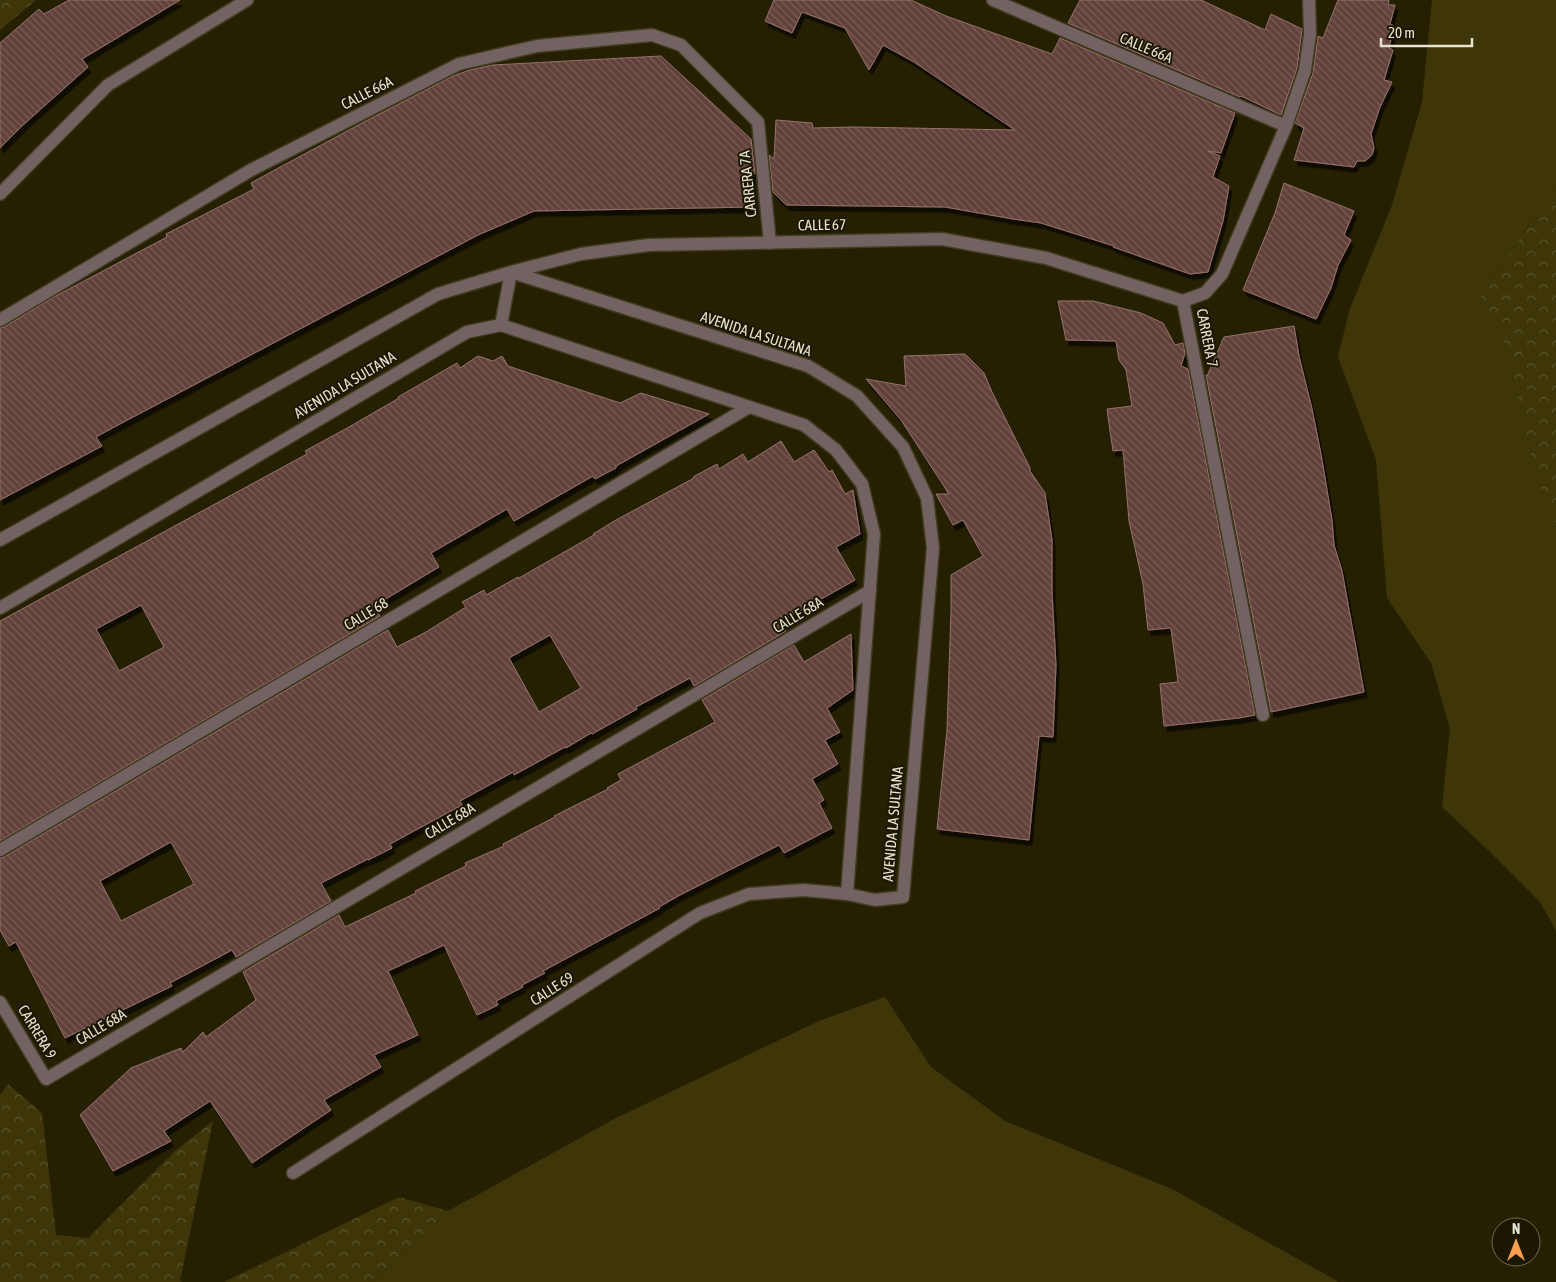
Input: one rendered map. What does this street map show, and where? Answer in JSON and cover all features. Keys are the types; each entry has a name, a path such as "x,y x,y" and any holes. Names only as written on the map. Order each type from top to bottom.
{"street":[{"path":"0,194 108,85 247,0"},
{"name":"CALLE 66A","path":"993,0 1286,126"},
{"name":"CARRERA 7","path":"1263,715 1183,301 1205,293 1222,274 1286,126 1305,70 1310,34 1309,0"},
{"name":"CALLE 66A","path":"0,320 251,170 459,64 537,46 652,35 681,45 758,122"},
{"name":"CARRERA 7A","path":"758,122 770,243"},
{"name":"CALLE 67","path":"511,272 581,254 649,245 942,239 1046,258 1183,301"},
{"path":"0,540 438,294 511,272 501,325"},
{"name":"AVENIDA LA SULTANA","path":"0,608 467,332 501,325 804,426 836,450 862,484 874,534 848,894 875,900 903,897 934,548 927,498 903,447 857,396 808,366 511,272"},
{"name":"CALLE 68","path":"0,850 749,407"},
{"name":"CALLE 68A","path":"46,1078 870,591"},
{"name":"CALLE 69","path":"293,1173 700,913 749,894 804,890 848,894"},
{"name":"CARRERA 9","path":"0,1002 46,1078"}],"green space":[{"path":"0,0 36,0 0,30"},
{"path":"1432,0 1556,0 1556,187 1480,295 1507,349 1537,481 1556,524 1556,931 1540,902 1442,807 1450,728 1431,663 1387,598 1376,460 1338,357 1349,311 1392,205 1422,102"},
{"path":"1556,187 1556,524 1537,481 1507,349 1480,295"},
{"path":"885,997 931,1067 1005,1121 1172,1189 1339,1282 373,1282 448,1211 614,1119 819,1021"},
{"path":"8,1084 42,1113 56,1235 88,1238 175,1151 213,1121 180,1281 182,1282 0,1282 0,1095"},
{"path":"399,1197 448,1211 373,1282 224,1282"}],"building":[{"path":"69,0 180,0 82,59 88,67 0,148 0,43 39,9 44,14"},
{"path":"774,0 911,0 946,16 1052,54 1060,38 1235,113 1221,153 1208,151 1220,156 1213,177 1229,186 1223,221 1208,272 1190,274 1114,246 1041,223 945,207 786,205 773,192 769,155 774,159 776,120 812,123 813,128 1015,130 914,62 883,45 869,70 845,28 802,12 792,33 765,21"},
{"path":"1080,0 1201,0 1265,30 1271,14 1302,29 1297,68 1281,115 1241,96 1068,23"},
{"path":"1338,0 1389,0 1388,5 1395,5 1390,24 1394,26 1389,48 1393,50 1384,80 1392,82 1380,107 1371,134 1374,148 1372,155 1365,161 1357,161 1354,167 1294,160 1304,128 1295,123 1313,73 1318,36 1323,38"},
{"path":"661,56 751,139 755,174 752,171 752,207 534,211 478,235 118,425 96,437 102,446 0,500 0,328 167,237 166,234 254,189 251,183 453,76 493,65"},
{"path":"1284,183 1354,211 1344,235 1351,240 1338,265 1331,288 1316,319 1243,290 1275,213"},
{"path":"1058,301 1093,301 1141,313 1163,323 1175,345 1183,343 1185,353 1181,366 1188,369 1255,715 1164,726 1160,684 1178,682 1171,628 1148,630 1143,584 1129,521 1123,450 1113,451 1107,409 1132,406 1126,370 1119,360 1116,341 1066,340"},
{"path":"1294,326 1321,454 1332,520 1334,545 1342,571 1364,692 1271,712 1206,375 1224,337"},
{"path":"965,354 984,373 1030,471 1045,493 1052,540 1052,592 1056,665 1053,737 1039,736 1029,840 937,829 947,730 951,575 983,556 963,520 953,525 936,494 949,494 901,420 866,379 906,386 904,356"},
{"path":"478,356 493,361 502,356 508,366 620,403 641,393 709,414 616,466 616,468 595,479 593,476 514,521 507,509 431,553 439,567 374,606 380,616 0,841 0,621 307,454 305,451 457,363 460,368","holes":["141,605 164,647 119,671 96,629"]},
{"path":"781,441 794,462 814,450 829,472 832,470 845,494 853,490 860,534 836,547 855,580 780,622 786,631 694,686 690,678 566,748 514,775 513,772 460,801 462,805 390,844 392,848 321,883 331,901 236,957 232,950 170,983 172,986 65,1038 16,942 9,946 0,930 0,858 388,630 397,647 426,632 466,607 462,602 484,590 486,595 519,578 594,535 616,520 717,464 719,469 743,454 748,462","holes":["550,635 581,688 539,712 509,658","171,842 194,884 121,921 100,881"]},
{"path":"851,634 853,690 827,708 840,732 825,740 838,764 812,779 824,800 819,803 832,828 784,853 779,845 680,895 660,908 543,971 545,973 496,1001 498,1005 477,1015 444,945 388,971 418,1035 374,1055 381,1067 324,1100 331,1110 252,1163 210,1101 164,1131 171,1141 113,1171 80,1115 131,1068 181,1048 183,1052 203,1032 206,1037 256,1000 243,972 339,915 345,927 416,893 415,891 466,866 465,863 504,846 503,844 554,816 608,789 621,780 618,774 715,722 702,700 794,645 804,662"}]}
